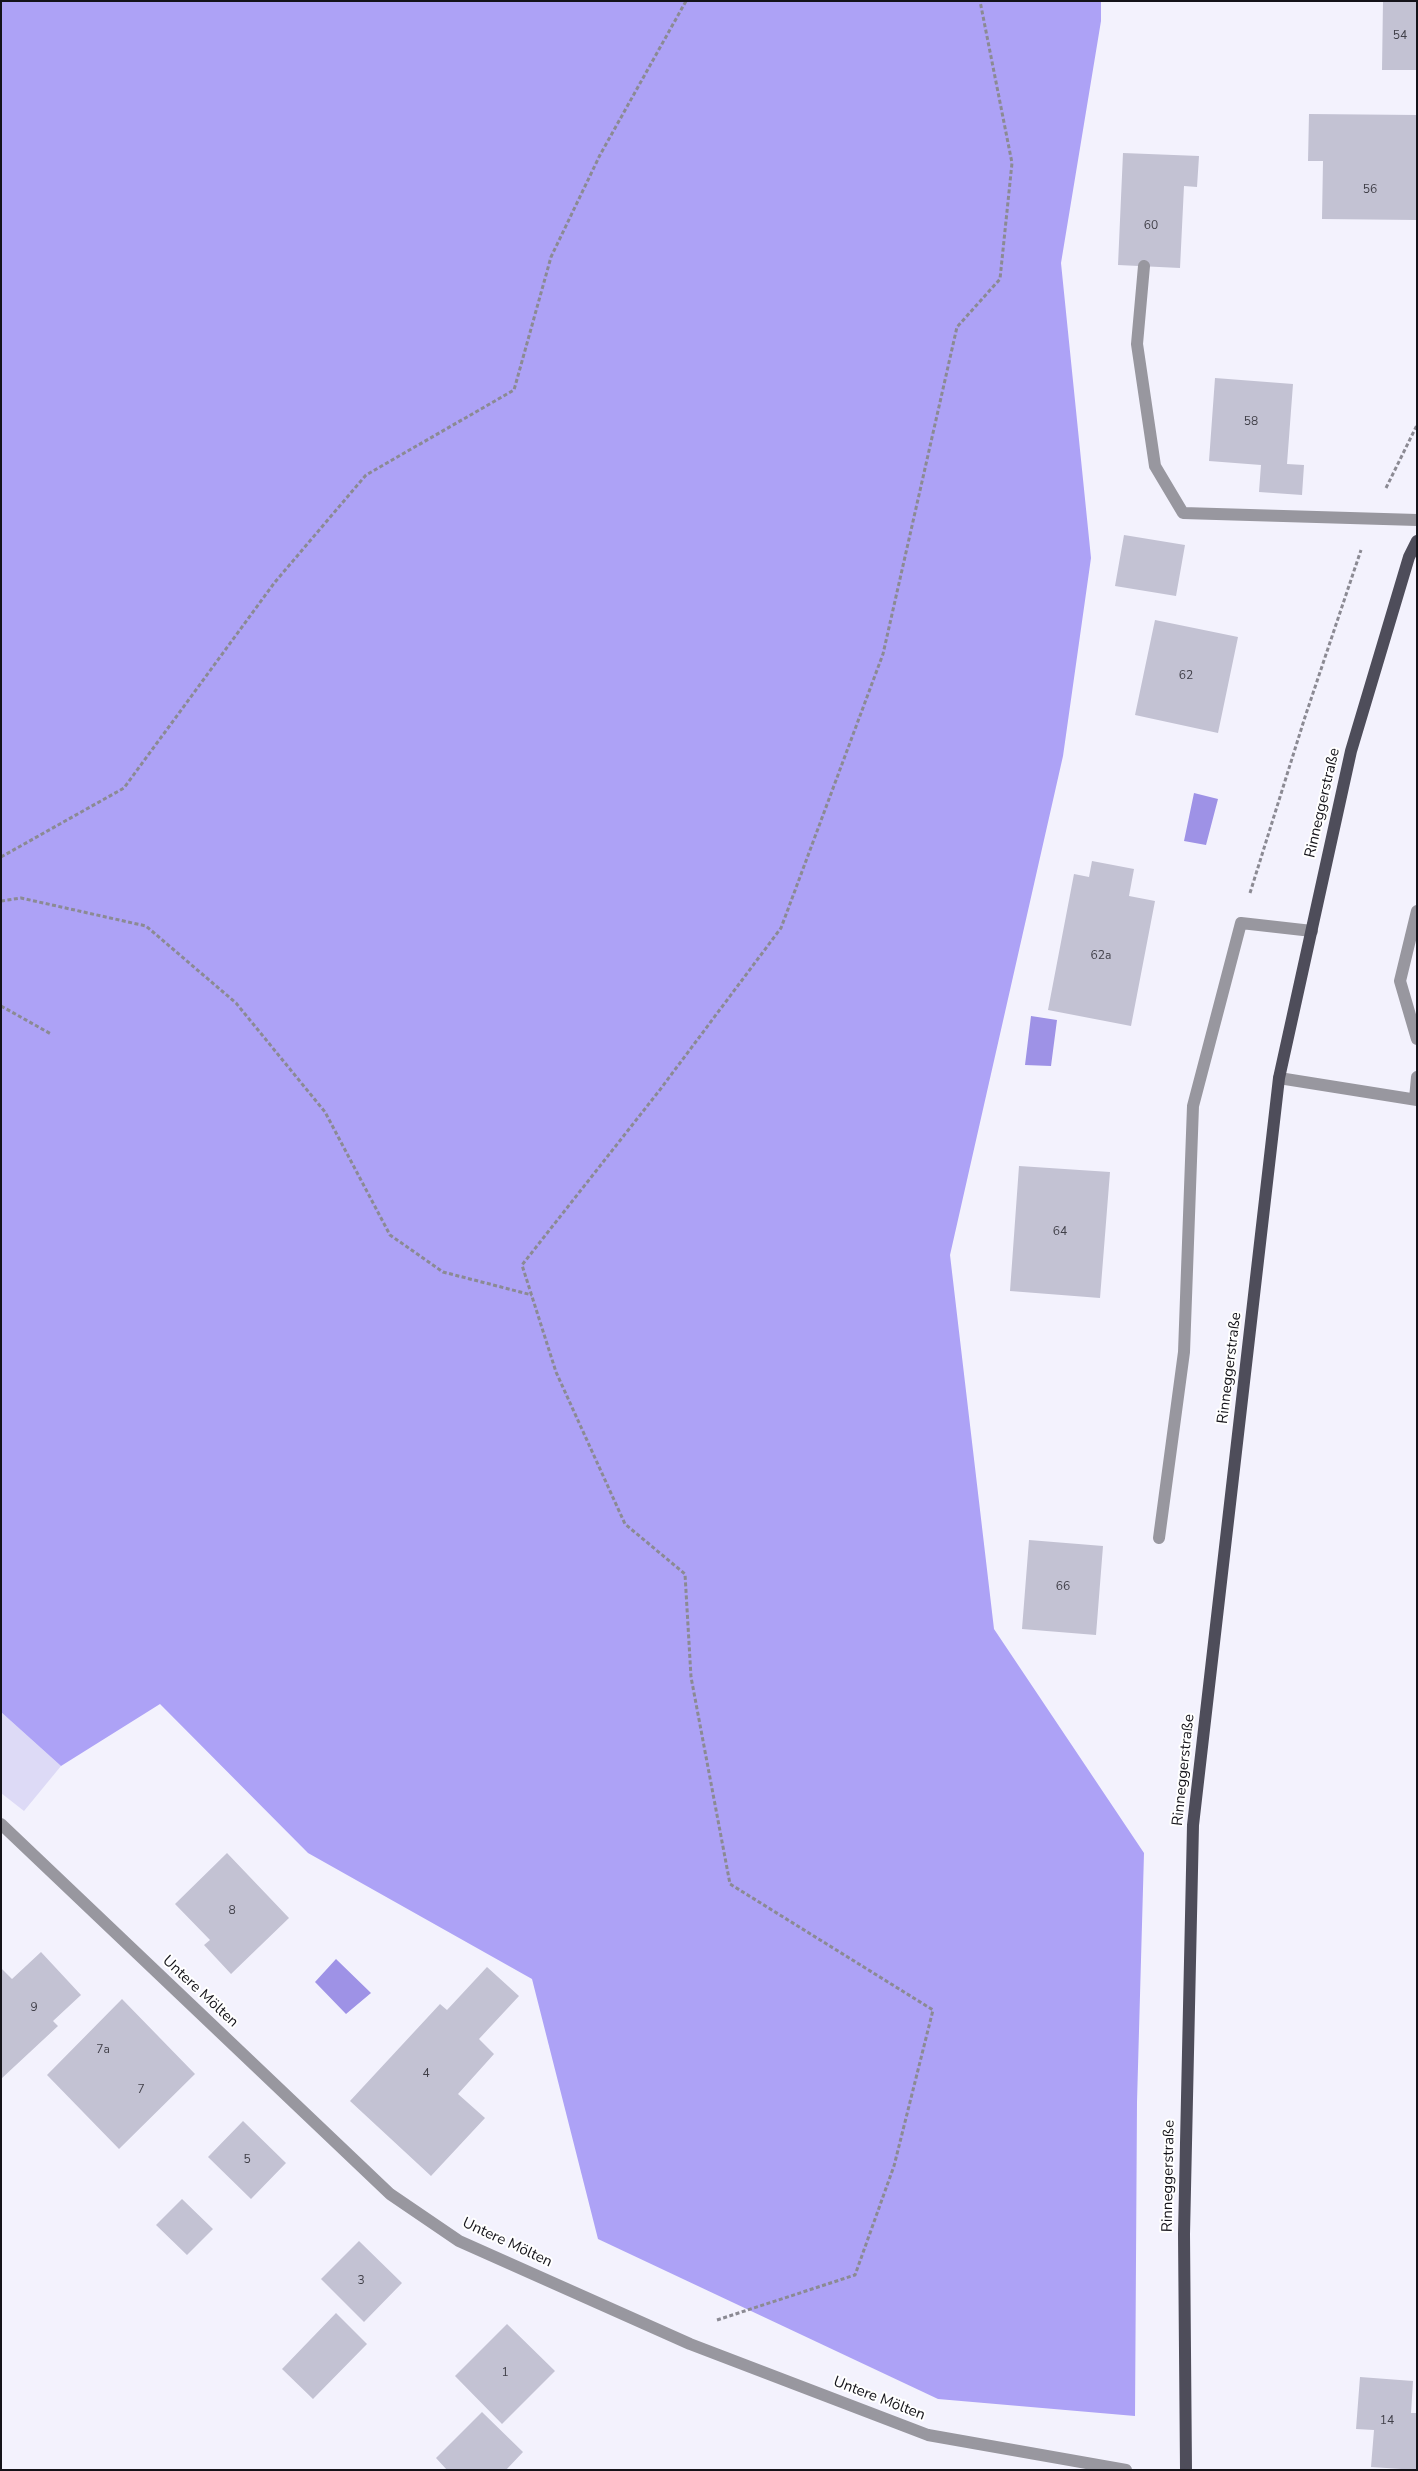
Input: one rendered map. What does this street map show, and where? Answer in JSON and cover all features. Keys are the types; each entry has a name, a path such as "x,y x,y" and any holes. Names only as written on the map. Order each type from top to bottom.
{"main road":[{"name":"Rinneggerstraße","path":"1186,2470 1184,2234 1194,1825 1279,1078 1351,751 1409,557 1417,541"}],"street":[{"path":"1144,266 1137,344 1155,466 1183,513 1372,517 1417,520"},
{"path":"1417,911 1400,981 1417,1039"},
{"path":"1159,1538 1184,1352 1193,1106 1241,923 1312,931"},
{"path":"1279,1078 1416,1100 1417,1077"},
{"name":"Untere Mölten","path":"1,1824 390,2194 459,2241 690,2344 928,2435 1126,2470"}],"path":[{"path":"1,857 124,788 276,582 366,475 514,390 551,257 600,155 686,1"},
{"path":"690,2344 694,2328 855,2275 894,2166 933,2010 730,1884 691,1677 685,1574 625,1524 556,1372 522,1265 659,1091 781,928 883,654 957,327 1000,279 1012,162 980,1"},
{"path":"1241,923 1305,717 1372,517 1417,425"},
{"path":"1,901 21,898 146,926 236,1003 325,1112 390,1235 443,1272 532,1295"},
{"path":"1,1006 51,1034"}],"shaded area":[{"path":"1,1 1101,1 1101,21 1061,263 1091,558 1063,756 950,1255 994,1629 1144,1853 1137,2102 1135,2416 938,2399 598,2239 532,1979 308,1853 160,1704 61,1766 1,1712"},
{"path":"1194,793 1218,799 1206,845 1184,841"},
{"path":"1031,1016 1057,1020 1051,1066 1025,1065"},
{"path":"1,1712 61,1766 24,1811 1,1793"},
{"path":"336,1959 371,1993 346,2014 315,1982"}],"building":[{"path":"1383,1 1417,1 1417,70 1382,70"},
{"path":"1309,114 1417,115 1417,220 1322,219 1323,161 1308,161"},
{"path":"1123,153 1199,156 1197,187 1184,186 1180,268 1118,265"},
{"path":"1215,378 1293,384 1287,464 1304,465 1302,495 1259,492 1261,465 1209,461"},
{"path":"1124,535 1185,545 1176,596 1115,586"},
{"path":"1155,620 1238,637 1218,733 1135,715"},
{"path":"1092,861 1134,869 1129,896 1155,901 1131,1026 1048,1010 1074,874 1089,877"},
{"path":"1019,1166 1110,1172 1100,1298 1010,1291"},
{"path":"1029,1540 1103,1546 1096,1635 1022,1629"},
{"path":"227,1853 289,1918 231,1974 204,1945 210,1940 175,1904"},
{"path":"41,1952 81,1995 53,2021 58,2026 1,2079 1,1968 12,1979"},
{"path":"487,1967 519,1996 479,2039 494,2054 458,2094 485,2118 431,2176 350,2101 440,2004 447,2010"},
{"path":"122,1999 195,2074 119,2149 47,2075"},
{"path":"243,2121 286,2163 251,2199 208,2157"},
{"path":"182,2199 213,2229 187,2255 156,2225"},
{"path":"359,2241 402,2283 364,2322 321,2279"},
{"path":"336,2313 367,2344 313,2399 282,2369"},
{"path":"507,2324 555,2371 502,2424 455,2376"},
{"path":"1360,2377 1413,2381 1411,2413 1417,2413 1417,2470 1371,2467 1374,2430 1356,2429"},
{"path":"482,2412 523,2452 506,2470 447,2470 436,2458"}]}
